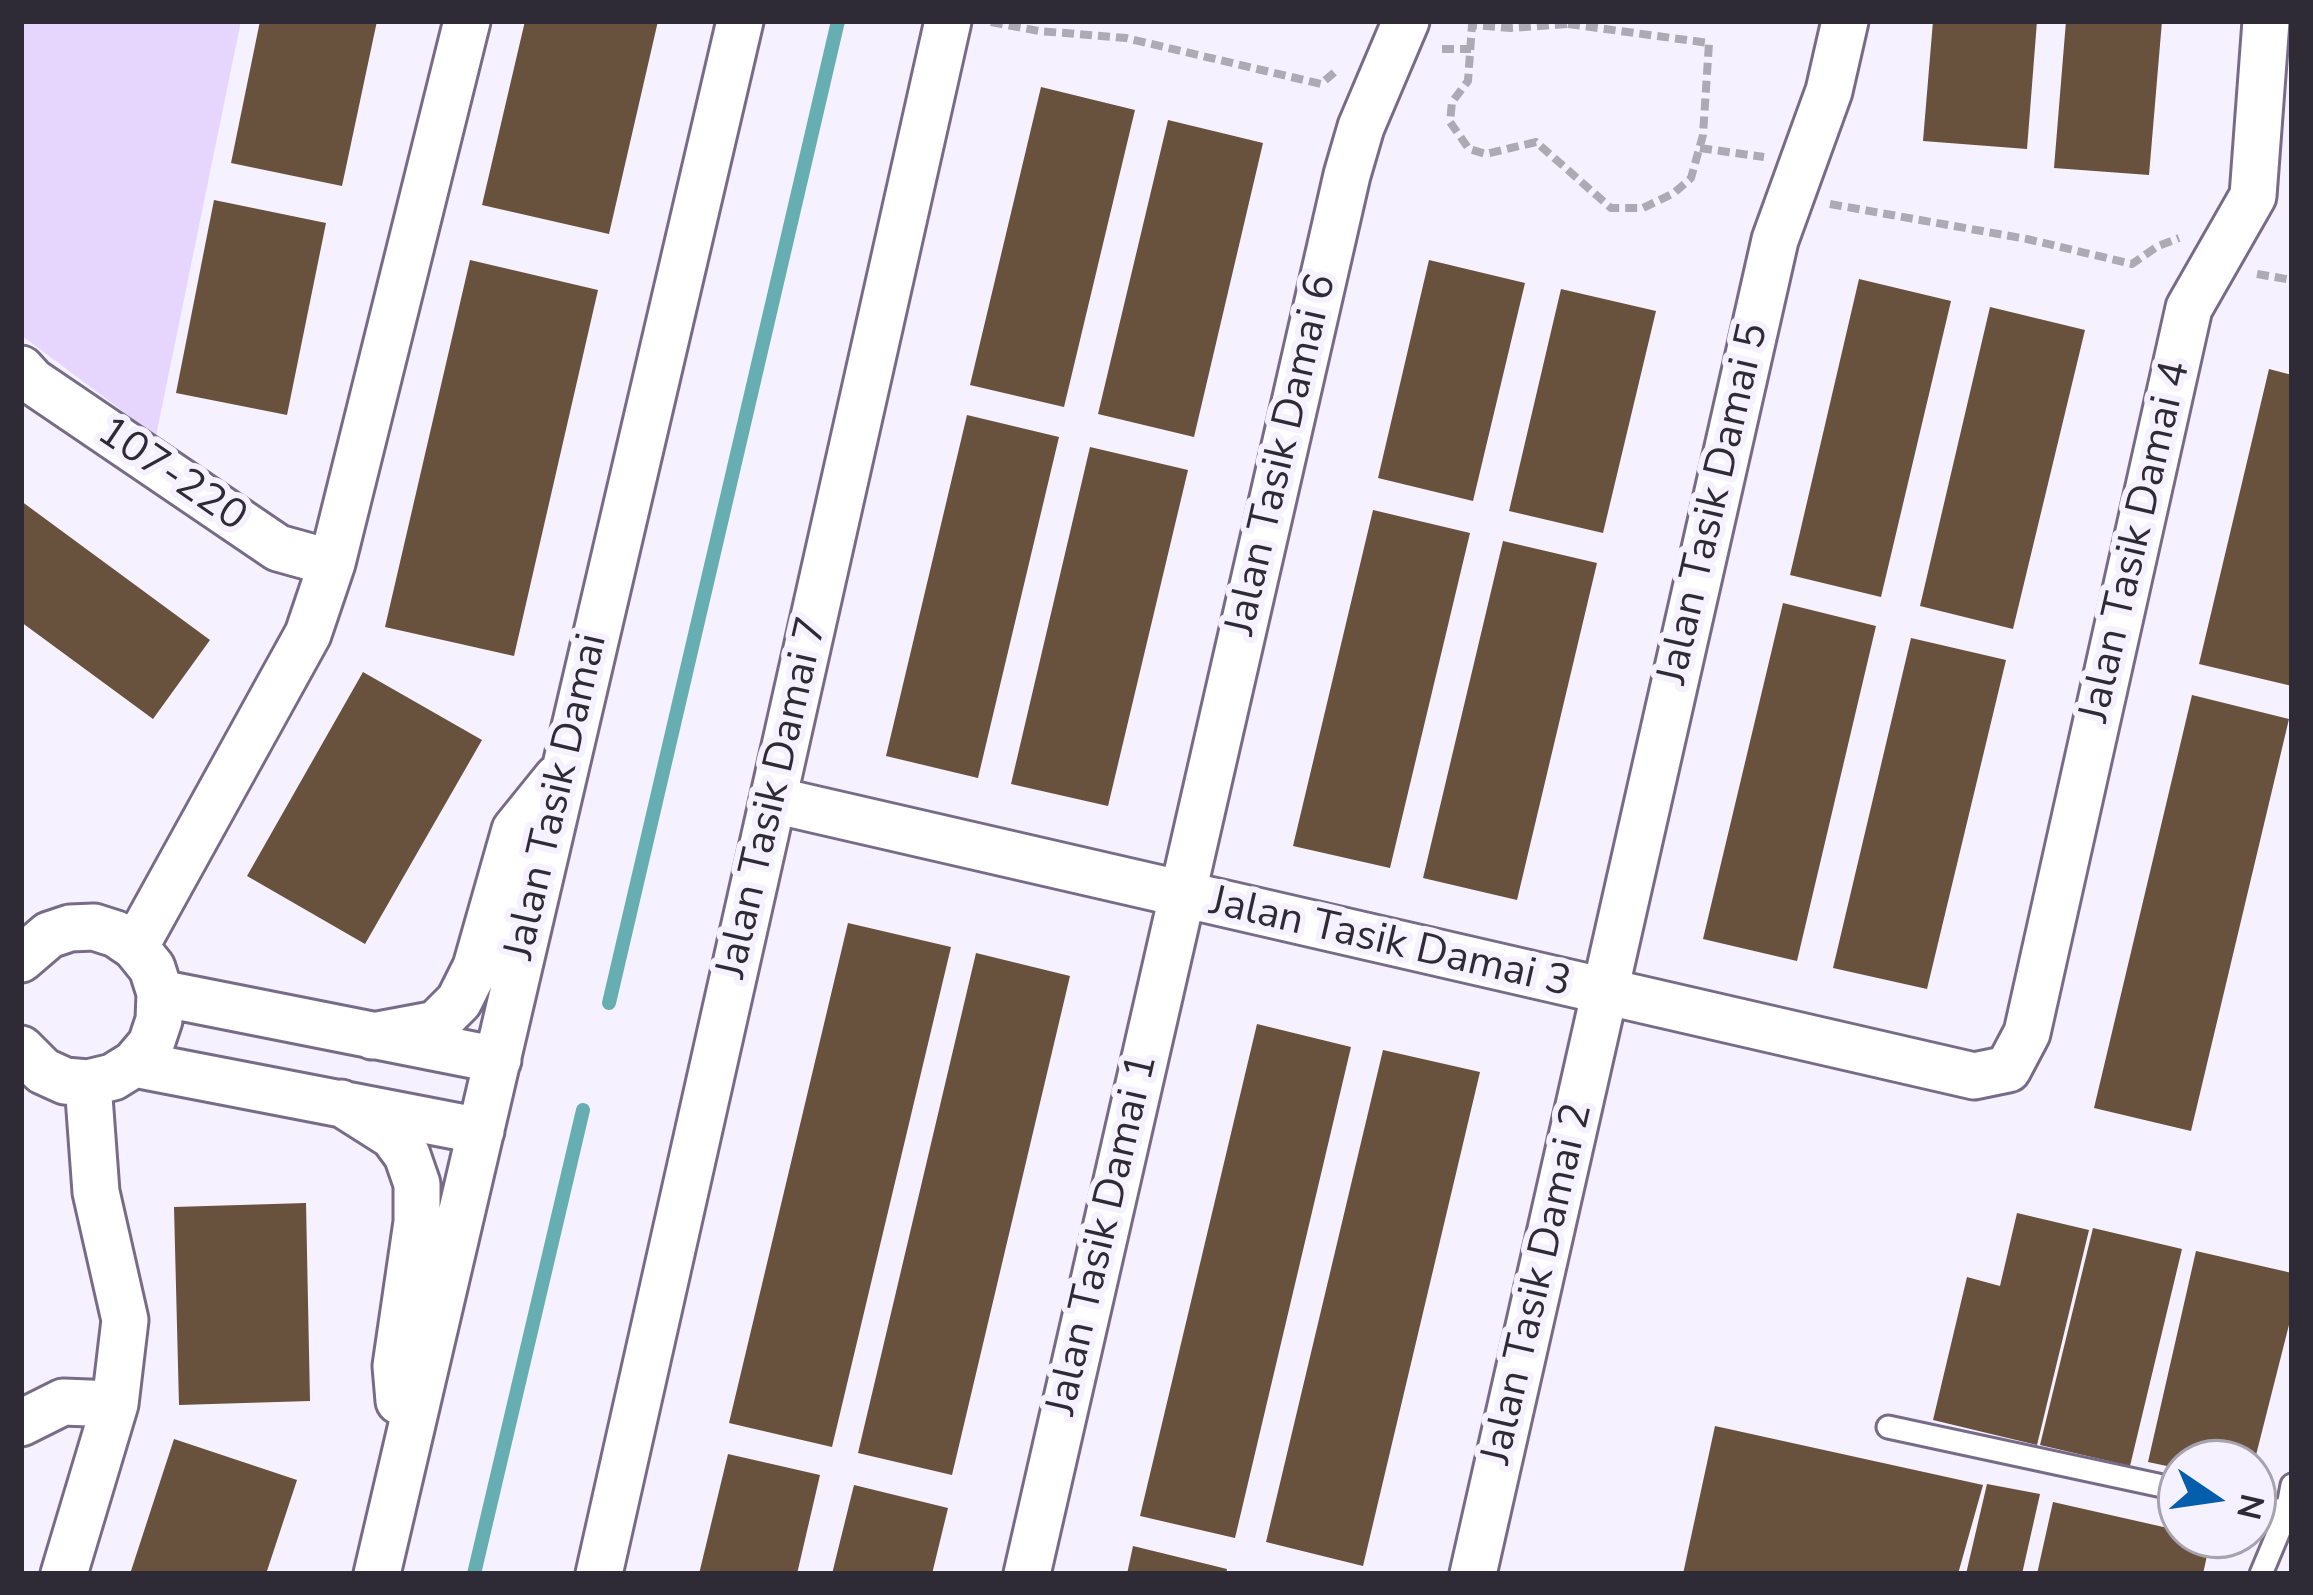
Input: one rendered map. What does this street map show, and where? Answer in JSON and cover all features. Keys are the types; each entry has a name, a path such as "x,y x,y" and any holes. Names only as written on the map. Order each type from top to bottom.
{"street":[{"path":"135,946 308,634 332,563 467,21"},
{"name":"Jalan Tasik Damai","path":"377,1574 740,21"},
{"name":"Jalan Tasik Damai 7","path":"599,1574 948,21"},
{"name":"Jalan Tasik Damai 5","path":"1604,994 1774,240 1829,91 1845,21"},
{"name":"Jalan Tasik Damai 4","path":"2008,1069 2027,1033 2189,308 2253,196 2266,21"},
{"name":"Jalan Tasik Damai 6","path":"1182,896 1347,175 1383,76 1420,35"},
{"name":"107-220","path":"21,369 278,548 332,563"},
{"path":"372,1036 436,1024 459,1001 476,967 514,830 563,770"},
{"name":"Jalan Tasik Damai 3","path":"774,800 1974,1076 2008,1069"},
{"name":"Jalan Tasik Damai 1","path":"1027,1574 1182,896"},
{"path":"21,959 49,935 94,927 135,946 152,968 160,993 159,1020 151,1044 134,1064 112,1077 65,1081 43,1071 21,1049"},
{"path":"160,993 498,1060"},
{"name":"Jalan Tasik Damai 2","path":"1473,1574 1604,994"},
{"path":"134,1064 481,1130"},
{"path":"64,1574 115,1404 125,1320 96,1192 88,1082"},
{"path":"341,1103 392,1136 407,1155 417,1184 417,1222 396,1366 405,1457"},
{"path":"21,1424 63,1402 115,1404"}],"lane":[{"path":"1888,1427 2157,1485"},
{"path":"2261,1574 2287,1512 2292,1485"},
{"path":"2277,1510 2287,1512"}],"path":[{"path":"986,21 1039,32 1126,38 1321,84 1346,63 1383,76"},
{"path":"1568,24 1709,43 1700,148 1691,178 1674,193 1643,208 1610,208 1536,142 1486,154 1469,149 1450,122 1452,102 1468,81 1471,50 1472,25 1568,24"},
{"path":"1420,35 1471,50"},
{"path":"1700,148 1800,163 1827,181 1823,203 2027,239 2132,264"}],"shaded area":[{"path":"21,21 241,21 156,436 21,335"}],"building":[{"path":"260,21 377,21 342,186 231,163"},
{"path":"525,21 658,21 609,234 482,205"},
{"path":"1933,21 2037,21 2027,149 1923,141"},
{"path":"2066,21 2162,21 2149,175 2054,168"},
{"path":"1041,87 1135,110 1064,407 970,385"},
{"path":"1168,120 1263,143 1194,437 1098,414"},
{"path":"214,200 326,223 287,415 176,393"},
{"path":"470,260 598,290 514,656 385,627"},
{"path":"1429,260 1525,283 1473,501 1378,478"},
{"path":"1859,279 1951,301 1881,597 1790,575"},
{"path":"1561,289 1656,311 1603,533 1509,511"},
{"path":"1990,307 2085,330 2013,629 1920,606"},
{"path":"2269,369 2292,375 2292,686 2199,664"},
{"path":"967,415 1059,437 978,778 886,756"},
{"path":"1090,447 1188,470 1108,806 1011,784"},
{"path":"21,501 210,640 153,719 21,622"},
{"path":"1373,510 1470,533 1390,868 1293,846"},
{"path":"1503,541 1597,563 1517,900 1423,878"},
{"path":"1783,603 1876,626 1797,961 1703,939"},
{"path":"1911,638 2006,660 1927,989 1833,968"},
{"path":"363,672 482,740 365,944 247,876"},
{"path":"2192,695 2289,719 2191,1131 2094,1108"},
{"path":"848,923 951,947 832,1447 729,1423"},
{"path":"976,953 1070,976 952,1475 858,1453"},
{"path":"1257,1024 1351,1047 1235,1538 1140,1516"},
{"path":"1383,1050 1480,1072 1363,1566 1266,1542"},
{"path":"306,1203 310,1401 179,1405 174,1207"},
{"path":"2017,1213 2089,1230 2037,1445 1933,1420 1967,1277 2000,1286"},
{"path":"2093,1228 2182,1249 2130,1466 2040,1445"},
{"path":"2196,1251 2292,1273 2292,1313 2260,1439 2157,1439 2157,1464 2148,1462"},
{"path":"1715,1426 1983,1485 1958,1574 1683,1574"},
{"path":"174,1439 297,1480 266,1574 130,1574"},
{"path":"728,1454 820,1475 797,1574 699,1574"},
{"path":"1987,1484 2040,1494 2022,1574 1966,1574"},
{"path":"854,1485 948,1508 932,1574 832,1574"},
{"path":"2053,1502 2157,1526 2157,1559 2206,1559 2203,1574 2037,1574"},
{"path":"1133,1546 1227,1569 1226,1574 1127,1574"}],"waterway":[{"path":"609,1003 838,21"},
{"path":"474,1574 583,1110"}]}
